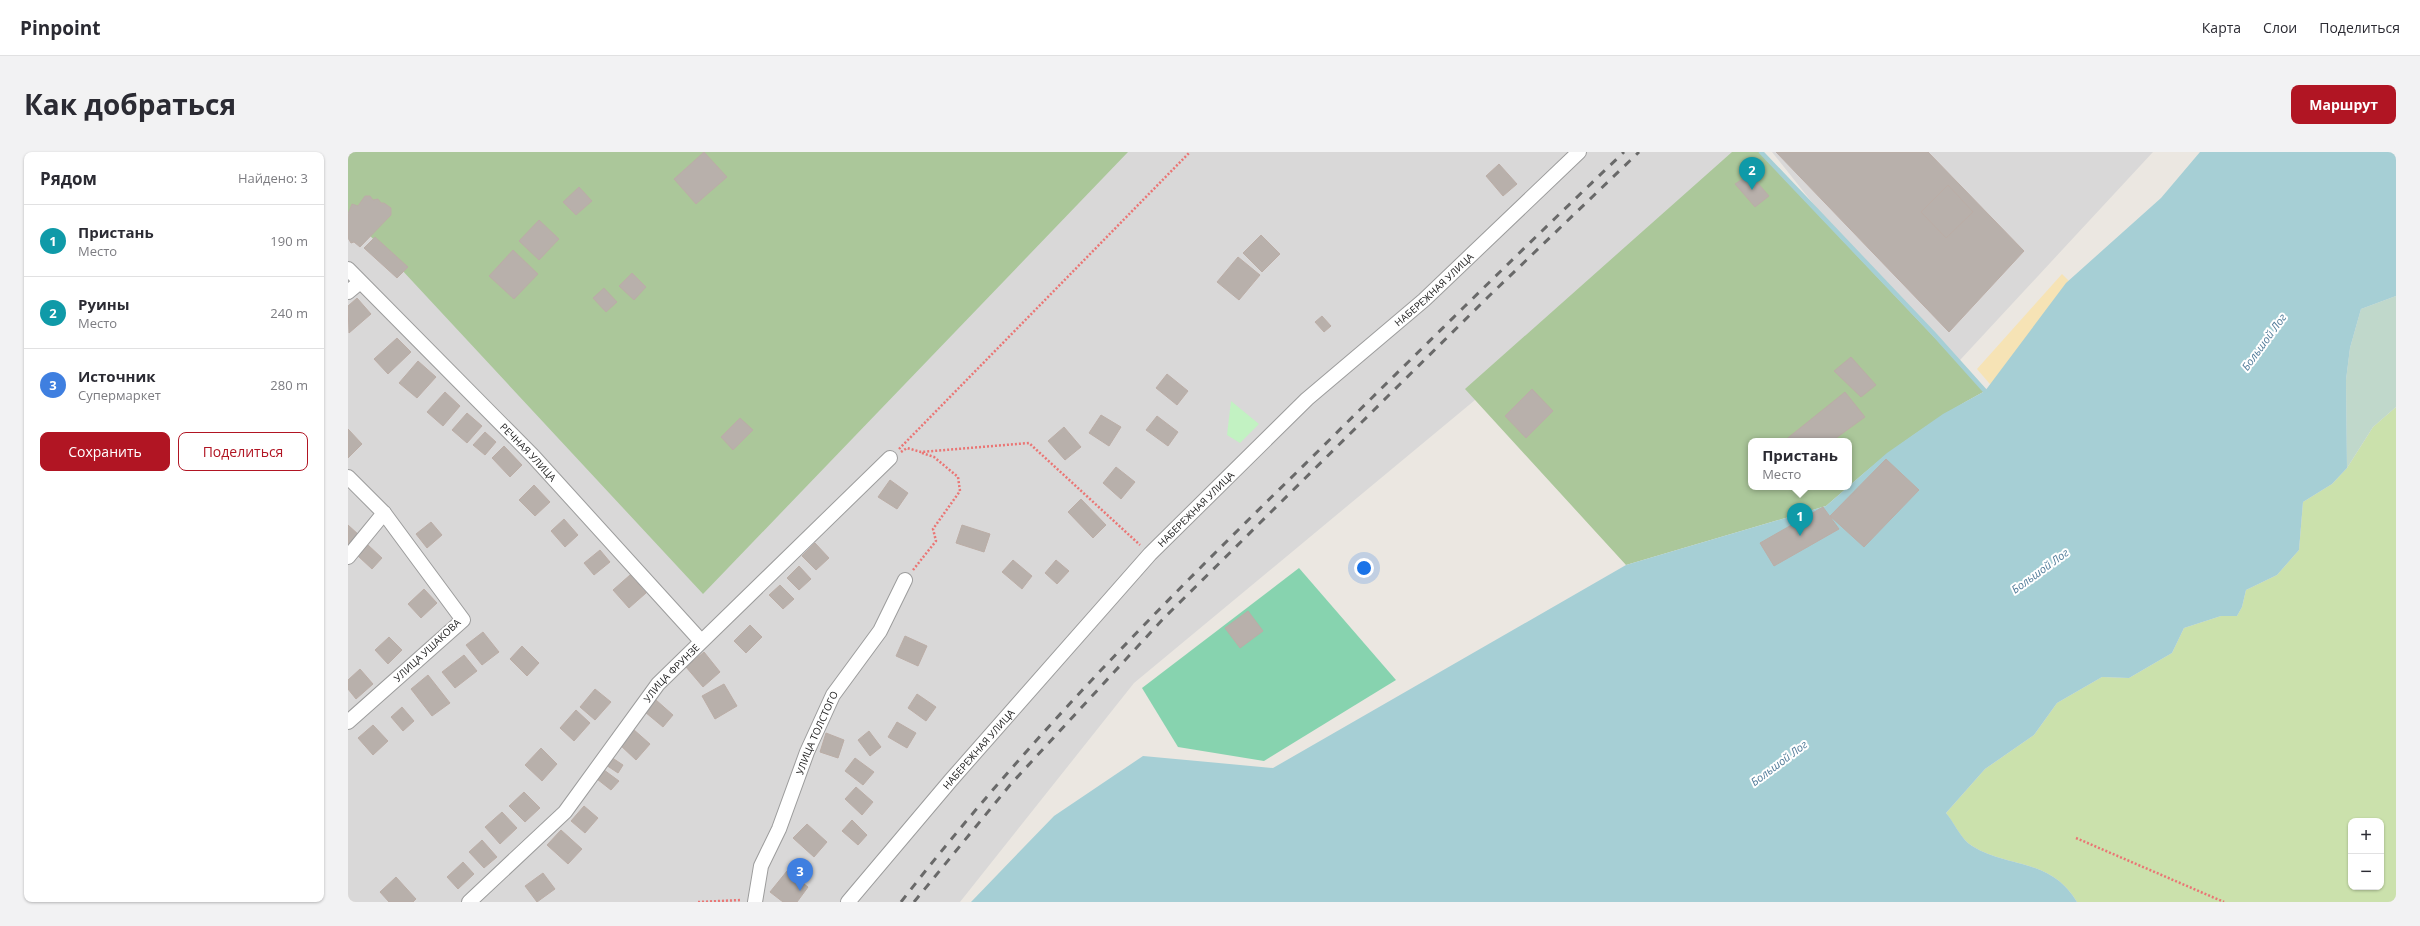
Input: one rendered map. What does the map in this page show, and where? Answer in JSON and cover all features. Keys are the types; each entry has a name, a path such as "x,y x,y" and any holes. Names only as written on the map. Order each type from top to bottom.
{"street":[{"name":"НАБЕРЕЖНАЯ УЛИЦА","path":"848,902 951,780 1150,554 1307,399 1424,300 1579,152"},
{"name":"РЕЧНАЯ УЛИЦА","path":"348,269 533,456 701,641"},
{"path":"348,292 360,282"},
{"name":"УЛИЦА ФРУНЗЕ","path":"468,902 565,812 658,684 890,458"},
{"name":"УЛИЦА УШАКОВА","path":"348,477 384,513 463,620 348,722"},
{"path":"348,557 384,513"},
{"name":"УЛИЦА ТОЛСТОГО","path":"755,901 761,866 779,829 807,752 833,695 880,631 905,580"}],"path":[{"path":"890,458 1190,152"},
{"path":"921,452 1029,443 1150,554"},
{"path":"890,458 907,448 934,457 958,477 960,491 933,529 936,541 905,580"},
{"path":"2076,838 2224,902"},
{"path":"698,902 755,901"}],"shaded area":[{"path":"348,152 1754,152 1516,366 1134,683 960,902 348,902"},
{"path":"1772,152 2153,152 1948,373"}],"green space":[{"path":"348,152 1128,152 703,594 348,212"},
{"path":"1732,152 1759,152 1985,391 1931,423 1881,459 1852,483 1852,438 1748,438 1748,490 1845,490 1826,506 1626,565 1465,389"},
{"path":"2396,296 2396,407 2373,427 2347,468 2346,380 2350,348 2361,309"},
{"path":"1231,401 1259,424 1240,443 1227,435"},
{"path":"2396,407 2396,902 2077,902 2066,887 2054,877 2026,865 1996,857 1982,851 1965,840 1946,813 1985,769 2034,735 2057,703 2102,677 2129,678 2172,653 2184,628 2221,616 2237,616 2242,607 2246,590 2277,575 2299,550 2303,502 2332,484 2347,468 2373,427"},
{"path":"1299,568 1396,680 1264,761 1178,747 1142,688"}],"sand":[{"path":"2062,274 2082,294 2001,397 1977,369"}],"water":[{"name":"Большой Лог","path":"2200,152 2396,152 2396,296 2361,309 2350,348 2346,380 2347,468 2332,484 2303,502 2299,550 2277,575 2246,590 2242,607 2237,616 2221,616 2184,628 2172,653 2129,678 2102,677 2057,703 2034,735 1985,769 1946,813 1968,843 1996,857 2026,865 2054,877 2066,887 2077,902 971,902 1054,816 1143,756 1273,768 1626,565 1826,506 1844,490 1852,490 1852,483 1887,453 1943,414 1985,391 2066,283 2161,198"}],"building":[{"path":"704,152 727,177 696,204 674,179"},
{"path":"1776,152 1928,152 2024,251 1949,332"},
{"path":"1499,164 1517,184 1503,196 1486,176"},
{"path":"1750,174 1769,196 1755,207 1735,184"},
{"path":"1948,185 1973,212 1946,238 1921,212"},
{"path":"579,187 592,201 576,215 563,202"},
{"path":"365,196 370,196 373,200 378,199 381,203 384,203 391,208 391,215 360,247 354,242 351,243 348,238 348,214 352,204 358,206"},
{"path":"539,220 559,239 539,260 519,241"},
{"path":"1261,235 1280,254 1262,272 1243,253"},
{"path":"375,237 408,267 397,278 364,248"},
{"path":"513,250 538,274 514,299 489,276"},
{"path":"1238,257 1260,275 1239,300 1217,282"},
{"path":"632,273 646,287 634,300 619,286"},
{"path":"604,288 617,302 606,312 593,298"},
{"path":"357,298 371,314 349,333 348,306"},
{"path":"1322,316 1331,326 1324,332 1315,322"},
{"path":"397,338 411,352 388,374 374,359"},
{"path":"1851,357 1876,385 1861,397 1834,371"},
{"path":"418,361 436,377 417,398 399,383"},
{"path":"1167,374 1188,391 1177,405 1156,388"},
{"path":"1532,389 1553,411 1526,438 1505,416"},
{"path":"445,392 460,406 443,426 427,412"},
{"path":"1845,392 1865,417 1836,438 1788,438"},
{"path":"467,413 482,426 467,443 452,430"},
{"path":"1101,415 1121,427 1109,446 1089,433"},
{"path":"1157,416 1178,432 1168,446 1146,430"},
{"path":"740,418 753,430 733,450 721,437"},
{"path":"1064,427 1081,447 1065,460 1048,441"},
{"path":"348,429 362,444 348,458"},
{"path":"485,432 496,442 485,455 473,445"},
{"path":"504,446 522,465 510,477 492,458"},
{"path":"1886,459 1919,490 1864,547 1830,516"},
{"path":"1116,467 1135,482 1121,499 1103,483"},
{"path":"890,480 908,493 897,509 878,497"},
{"path":"534,485 550,502 535,516 519,500"},
{"path":"1081,499 1106,525 1093,538 1068,512"},
{"path":"1823,507 1839,529 1774,566 1760,543"},
{"path":"564,519 578,535 565,547 551,531"},
{"path":"431,522 442,535 427,548 416,534"},
{"path":"348,525 359,535 348,547"},
{"path":"962,525 990,534 984,552 956,543"},
{"path":"815,543 829,558 816,570 802,556"},
{"path":"368,545 382,558 372,569 358,556"},
{"path":"600,550 610,562 594,575 584,563"},
{"path":"1013,560 1032,576 1022,589 1002,572"},
{"path":"1056,560 1069,571 1057,584 1045,573"},
{"path":"799,566 811,579 799,590 787,578"},
{"path":"630,575 646,593 629,608 613,590"},
{"path":"780,585 794,599 783,609 769,595"},
{"path":"424,589 437,603 421,618 408,604"},
{"path":"1248,611 1263,631 1240,648 1225,628"},
{"path":"750,625 762,637 746,653 734,641"},
{"path":"483,632 499,652 482,665 466,645"},
{"path":"905,636 927,646 918,666 896,656"},
{"path":"389,637 402,650 388,664 375,650"},
{"path":"522,646 539,663 527,676 510,659"},
{"path":"704,652 720,672 703,687 686,667"},
{"path":"464,655 477,671 455,688 442,672"},
{"path":"360,669 373,684 356,699 348,689 348,680"},
{"path":"428,675 450,703 432,716 411,689"},
{"path":"724,684 737,706 715,719 702,696"},
{"path":"595,689 611,702 595,720 580,707"},
{"path":"917,694 936,707 926,721 908,708"},
{"path":"656,700 673,715 663,727 645,712"},
{"path":"402,707 414,721 403,731 391,717"},
{"path":"576,710 590,723 574,741 560,728"},
{"path":"897,722 916,733 907,748 888,737"},
{"path":"373,725 388,741 373,755 358,738"},
{"path":"633,729 650,744 636,760 619,744"},
{"path":"869,731 881,747 870,756 858,740"},
{"path":"826,733 844,740 838,758 820,752"},
{"path":"541,748 557,764 542,781 525,765"},
{"path":"611,757 623,765 618,773 606,765"},
{"path":"855,758 874,772 863,785 845,771"},
{"path":"604,770 619,781 611,790 597,779"},
{"path":"856,787 873,802 862,815 845,799"},
{"path":"524,792 540,808 525,822 509,806"},
{"path":"584,806 598,818 585,833 571,821"},
{"path":"502,812 517,828 500,844 485,827"},
{"path":"852,820 867,835 858,845 842,831"},
{"path":"807,824 827,842 814,857 793,838"},
{"path":"561,830 582,849 568,864 547,845"},
{"path":"482,840 497,857 484,868 469,852"},
{"path":"463,862 474,874 458,889 447,877"},
{"path":"787,871 808,887 797,902 783,902 770,892"},
{"path":"543,873 555,889 537,902 525,886"},
{"path":"396,877 416,899 413,902 389,902 380,892"}],"waterway":[{"path":"1761,152 1933,333 1985,391"}],"railway":[{"path":"901,902 994,788 1142,627 1245,523 1624,152"},
{"path":"914,902 1010,785 1163,619 1488,297 1639,152"}],"place":[{"name":"Руины","path":"1752,190"},
{"name":"Пристань","path":"1800,536"},
{"name":"Источник","path":"800,891"}]}
